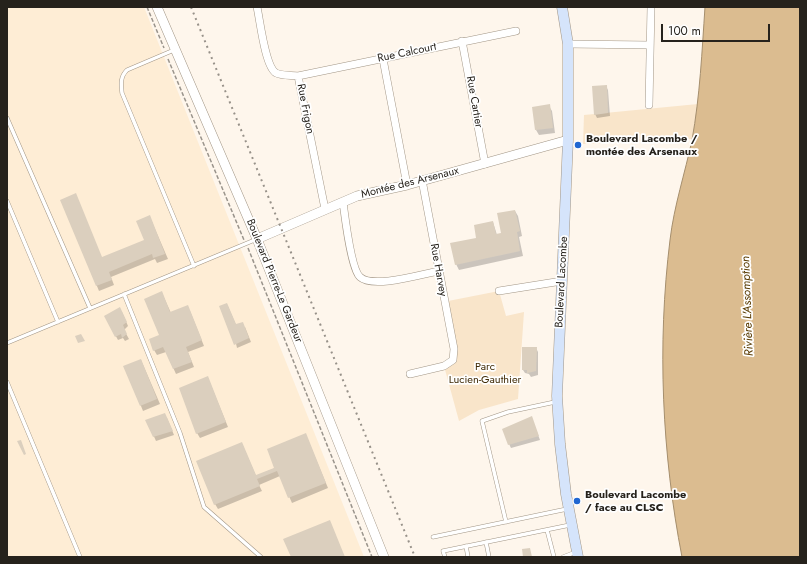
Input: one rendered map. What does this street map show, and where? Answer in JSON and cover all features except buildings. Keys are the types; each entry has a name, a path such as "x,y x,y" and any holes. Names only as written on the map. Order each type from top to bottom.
{"main road":[{"name":"Boulevard Lacombe","path":"562,7 568,44 568,140 557,402 560,444 568,509 577,554"}],"street":[{"name":"Boulevard Pierre-Le Gardeur","path":"157,7 170,52 257,238 384,557"},
{"name":"Rue Frigon","path":"257,7 267,57 272,70 277,74 298,76 325,209"},
{"path":"649,105 651,7"},
{"name":"Rue Calcourt","path":"298,76 516,31"},
{"name":"Rue Cartier","path":"462,41 485,164"},
{"path":"568,44 650,45"},
{"path":"383,59 407,185"},
{"name":"Montée des Arsenaux","path":"257,238 357,196 407,185 568,140"},
{"name":"Rue Harvey","path":"410,374 444,366 453,360 454,349 422,180"},
{"path":"343,202 354,265 359,277 365,281 379,282 439,271"},
{"path":"499,291 562,281"}],"lane":[{"path":"170,52 127,70 122,75 121,88 194,266"},
{"path":"7,118 90,308"},
{"path":"7,201 58,322"},
{"path":"7,343 194,266 257,238"},
{"path":"124,294 180,433 204,507 261,557"},
{"path":"7,382 80,557"},
{"path":"506,522 482,422 508,412 557,402"},
{"path":"433,537 568,509"},
{"path":"445,557 443,551 571,525"},
{"path":"547,530 554,557"},
{"path":"486,542 489,557"},
{"path":"466,546 468,557"},
{"path":"563,557 577,554"}],"path":[{"path":"147,7 170,52 240,234 246,243 372,557"}],"shaded area":[{"path":"7,7 144,7 364,557 7,557"}],"green space":[{"path":"698,104 692,139 583,144 584,115"},
{"name":"Parc Lucien-Gauthier","path":"499,291 506,316 524,312 518,399 479,410 459,421 444,366 453,360 443,302"}],"water":[{"name":"Rivière L'Assomption","path":"705,7 800,7 800,557 682,557 675,518 666,439 664,399 663,359 666,280 672,227 692,140 697,107"}],"railway":[{"path":"191,7 415,557"}],"place":[{"name":"Boulevard Lacombe / montée des Arsenaux","path":"578,145"},
{"name":"Boulevard Lacombe / face au CLSC","path":"577,501"}]}
